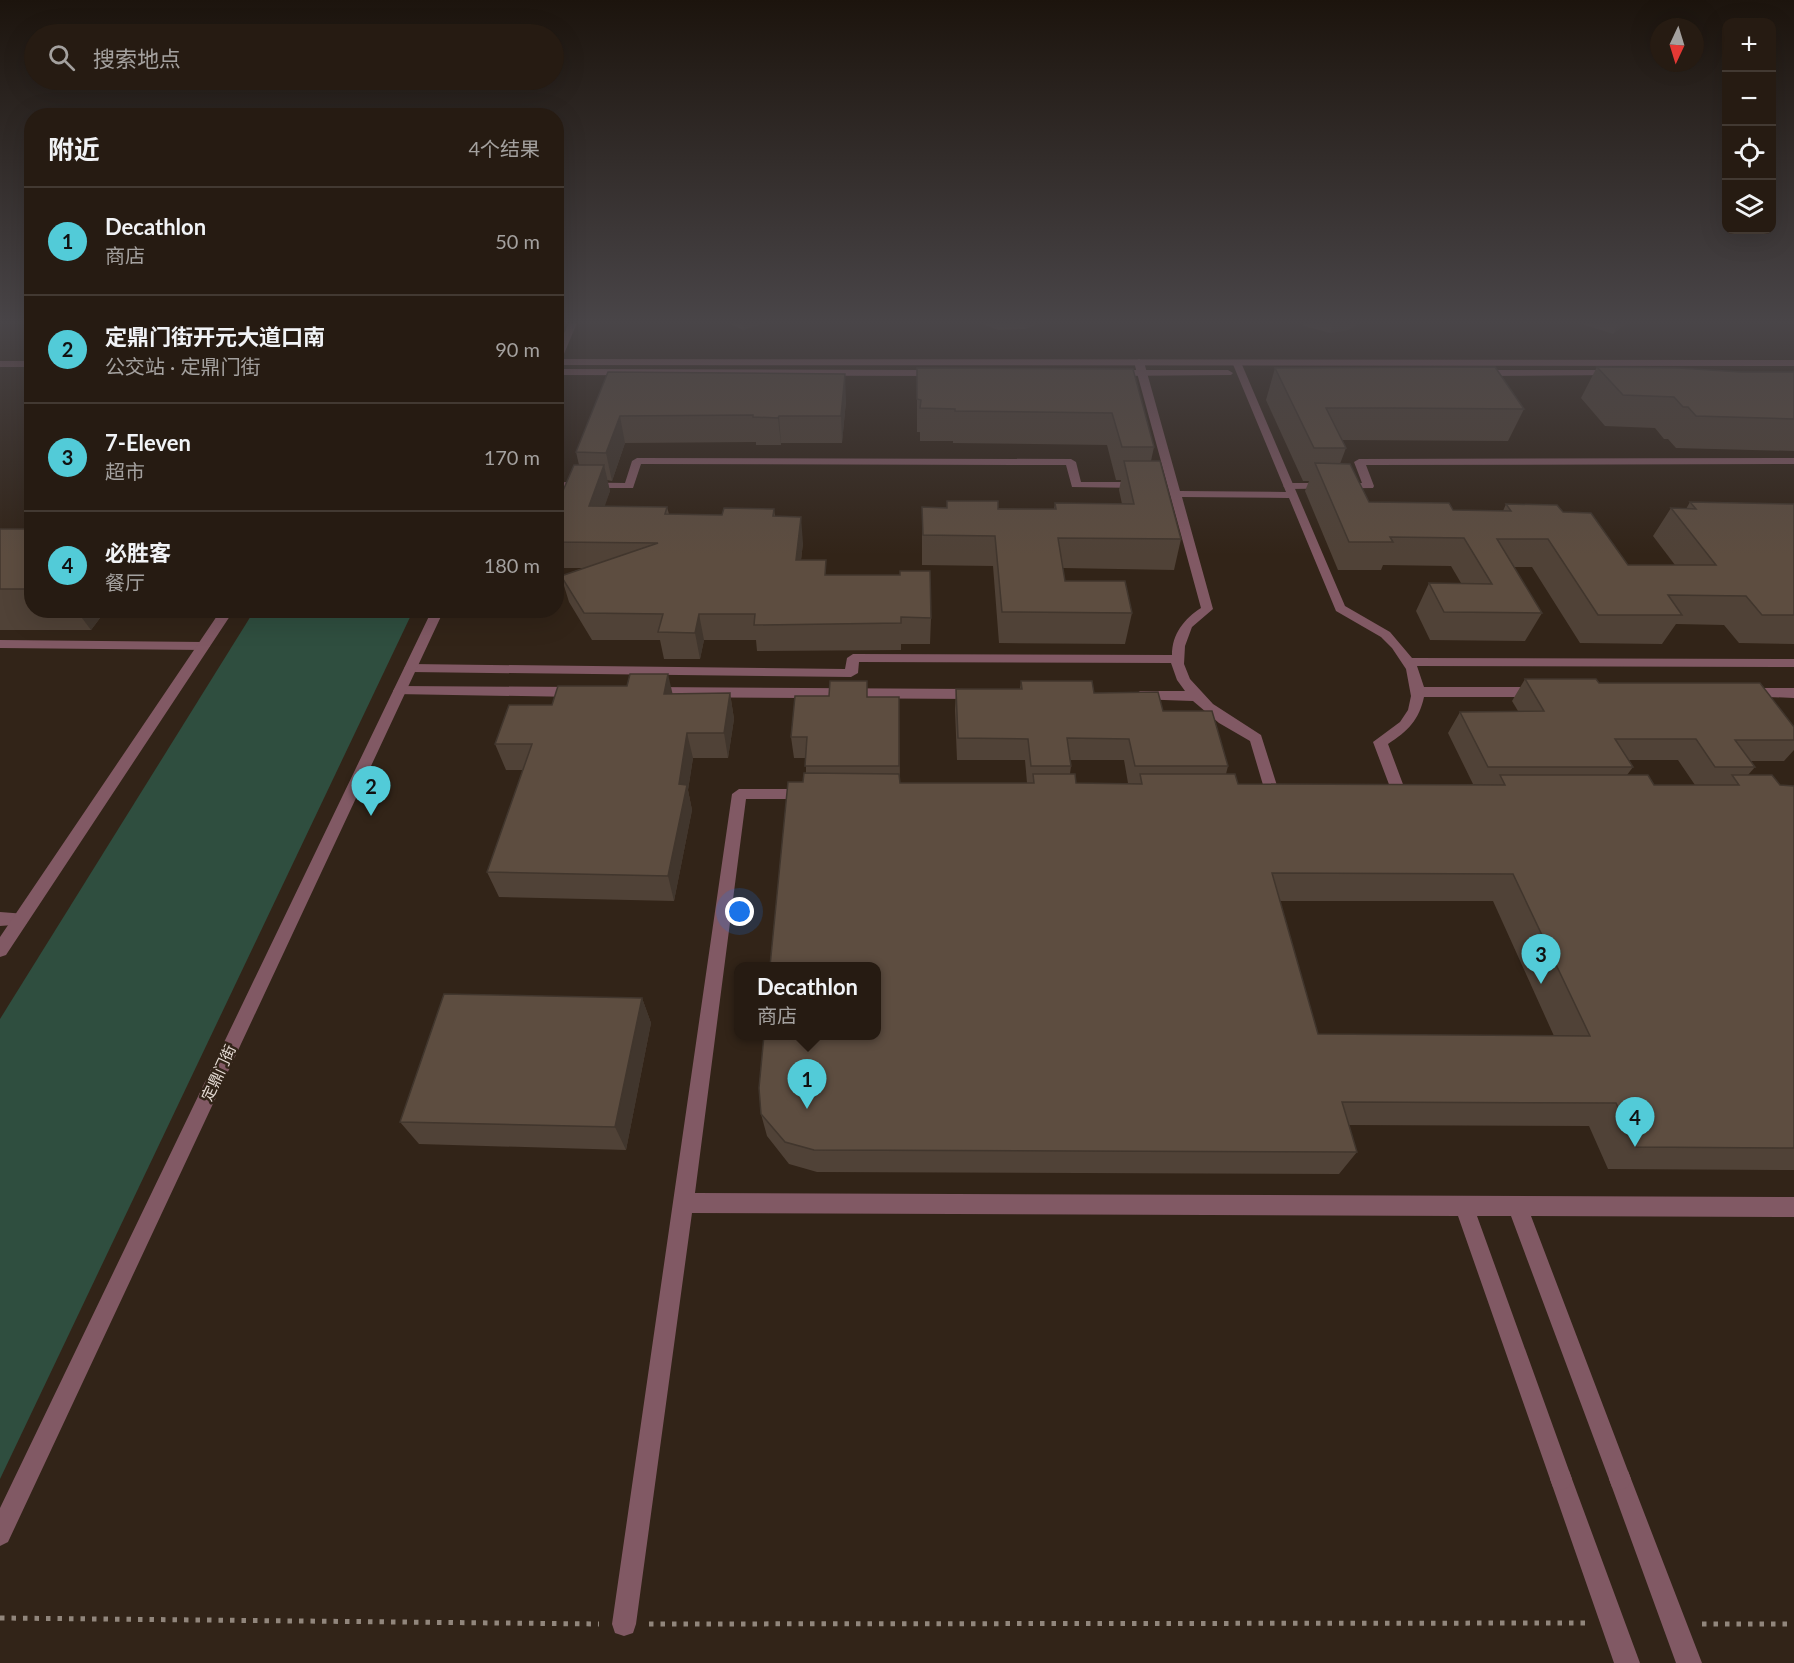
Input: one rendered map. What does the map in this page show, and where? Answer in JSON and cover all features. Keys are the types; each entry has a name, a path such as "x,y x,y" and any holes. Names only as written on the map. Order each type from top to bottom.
{"street":[{"path":"1147,401 1165,487 1207,609 1187,626 1178,647 1180,671 1194,696 1221,720 1256,738 1273,795"},
{"path":"1253,401 1340,608 1374,626 1401,648 1416,674 1418,701 1406,724 1380,742 1406,795 1377,795"},
{"path":"564,485 629,486 637,461 1071,462 1076,485 1290,490 1369,486 1359,462 1794,461"},
{"path":"0,950 223,618"},
{"name":"定鼎门街","path":"0,1534 434,618"},
{"path":"0,644 204,646"},
{"path":"411,668 852,673 853,658 1179,659"},
{"path":"1409,662 1794,663"},
{"path":"400,691 590,692"},
{"path":"638,692 994,694"},
{"path":"1418,692 1547,692"},
{"path":"1735,693 1794,693"},
{"path":"1124,696 1194,696"},
{"path":"624,1624 739,794 822,794"},
{"path":"0,919 20,920"},
{"path":"684,1203 1794,1207"},
{"path":"1464,1206 1626,1663"},
{"path":"1517,1206 1689,1663"}],"path":[{"path":"0,1618 624,1624 1612,1623"},
{"path":"1675,1624 1794,1624"}],"green space":[{"path":"250,618 410,618 0,1479 0,1019"}],"building":[{"path":"597,401 842,401 841,416 779,416 778,418 753,417 753,415 620,416 606,453 576,452"},
{"path":"921,401 1142,401 1154,447 1122,447 1112,413 955,411 955,409 920,408"},
{"path":"1291,401 1518,401 1524,409 1326,408 1346,448 1314,448"},
{"path":"1677,401 1794,401 1794,419 1696,416 1688,407 1683,407"},
{"path":"1124,461 1160,461 1181,539 1058,538 1065,581 1125,581 1132,613 1002,612 995,536 923,535 922,507 947,508 947,501 998,501 998,509 1056,509 1055,503 1134,504"},
{"path":"1315,463 1350,464 1369,502 1449,503 1453,510 1511,511 1506,504 1557,505 1563,512 1591,513 1628,565 1716,565 1671,508 1696,509 1690,502 1794,504 1794,615 1762,615 1746,596 1668,595 1682,615 1598,615 1548,539 1497,539 1542,613 1444,612 1429,583 1492,584 1464,538 1390,537 1393,542 1349,542"},
{"path":"574,465 604,465 589,506 667,507 665,514 722,515 724,508 774,509 773,516 801,517 796,560 826,560 825,575 900,575 900,571 930,571 931,618 901,617 901,623 754,625 755,614 699,614 695,633 658,632 663,614 584,613 564,581 564,575 658,543 564,542 564,488"},
{"path":"0,529 24,529 24,589 0,589"},
{"path":"630,674 668,674 664,694 730,693 724,733 687,733 679,784 687,785 668,876 487,872 532,744 495,744 509,705 552,705 558,686 627,686"},
{"path":"1525,679 1596,679 1599,683 1760,683 1794,727 1794,740 1735,740 1755,767 1715,767 1696,739 1615,739 1633,767 1488,767 1460,712 1544,711"},
{"path":"830,681 867,681 867,697 899,697 899,766 805,766 807,737 791,737 795,696 829,696"},
{"path":"1021,681 1092,681 1094,693 1158,692 1163,711 1212,711 1228,766 1135,766 1129,739 1067,738 1071,766 1031,766 1028,739 958,738 956,689 1022,689"},
{"path":"804,773 899,774 900,783 1034,783 1033,774 1075,774 1076,783 1142,784 1140,774 1235,774 1238,784 1505,785 1500,775 1648,775 1654,785 1739,785 1732,775 1772,775 1780,785 1794,786 1794,1148 1636,1147 1616,1103 1342,1102 1357,1152 814,1150 785,1142 761,1114 759,1088 764,1040 881,1040 881,962 770,962 788,782 803,782","holes":["1272,873 1513,874 1590,1036 1318,1034"]},
{"path":"444,994 642,998 615,1127 400,1122"}],"place":[{"name":"定鼎门街开元大道口南","path":"371,816"},
{"name":"7-Eleven","path":"1541,984"},
{"name":"Decathlon","path":"807,1109"},
{"name":"必胜客","path":"1635,1147"}]}
